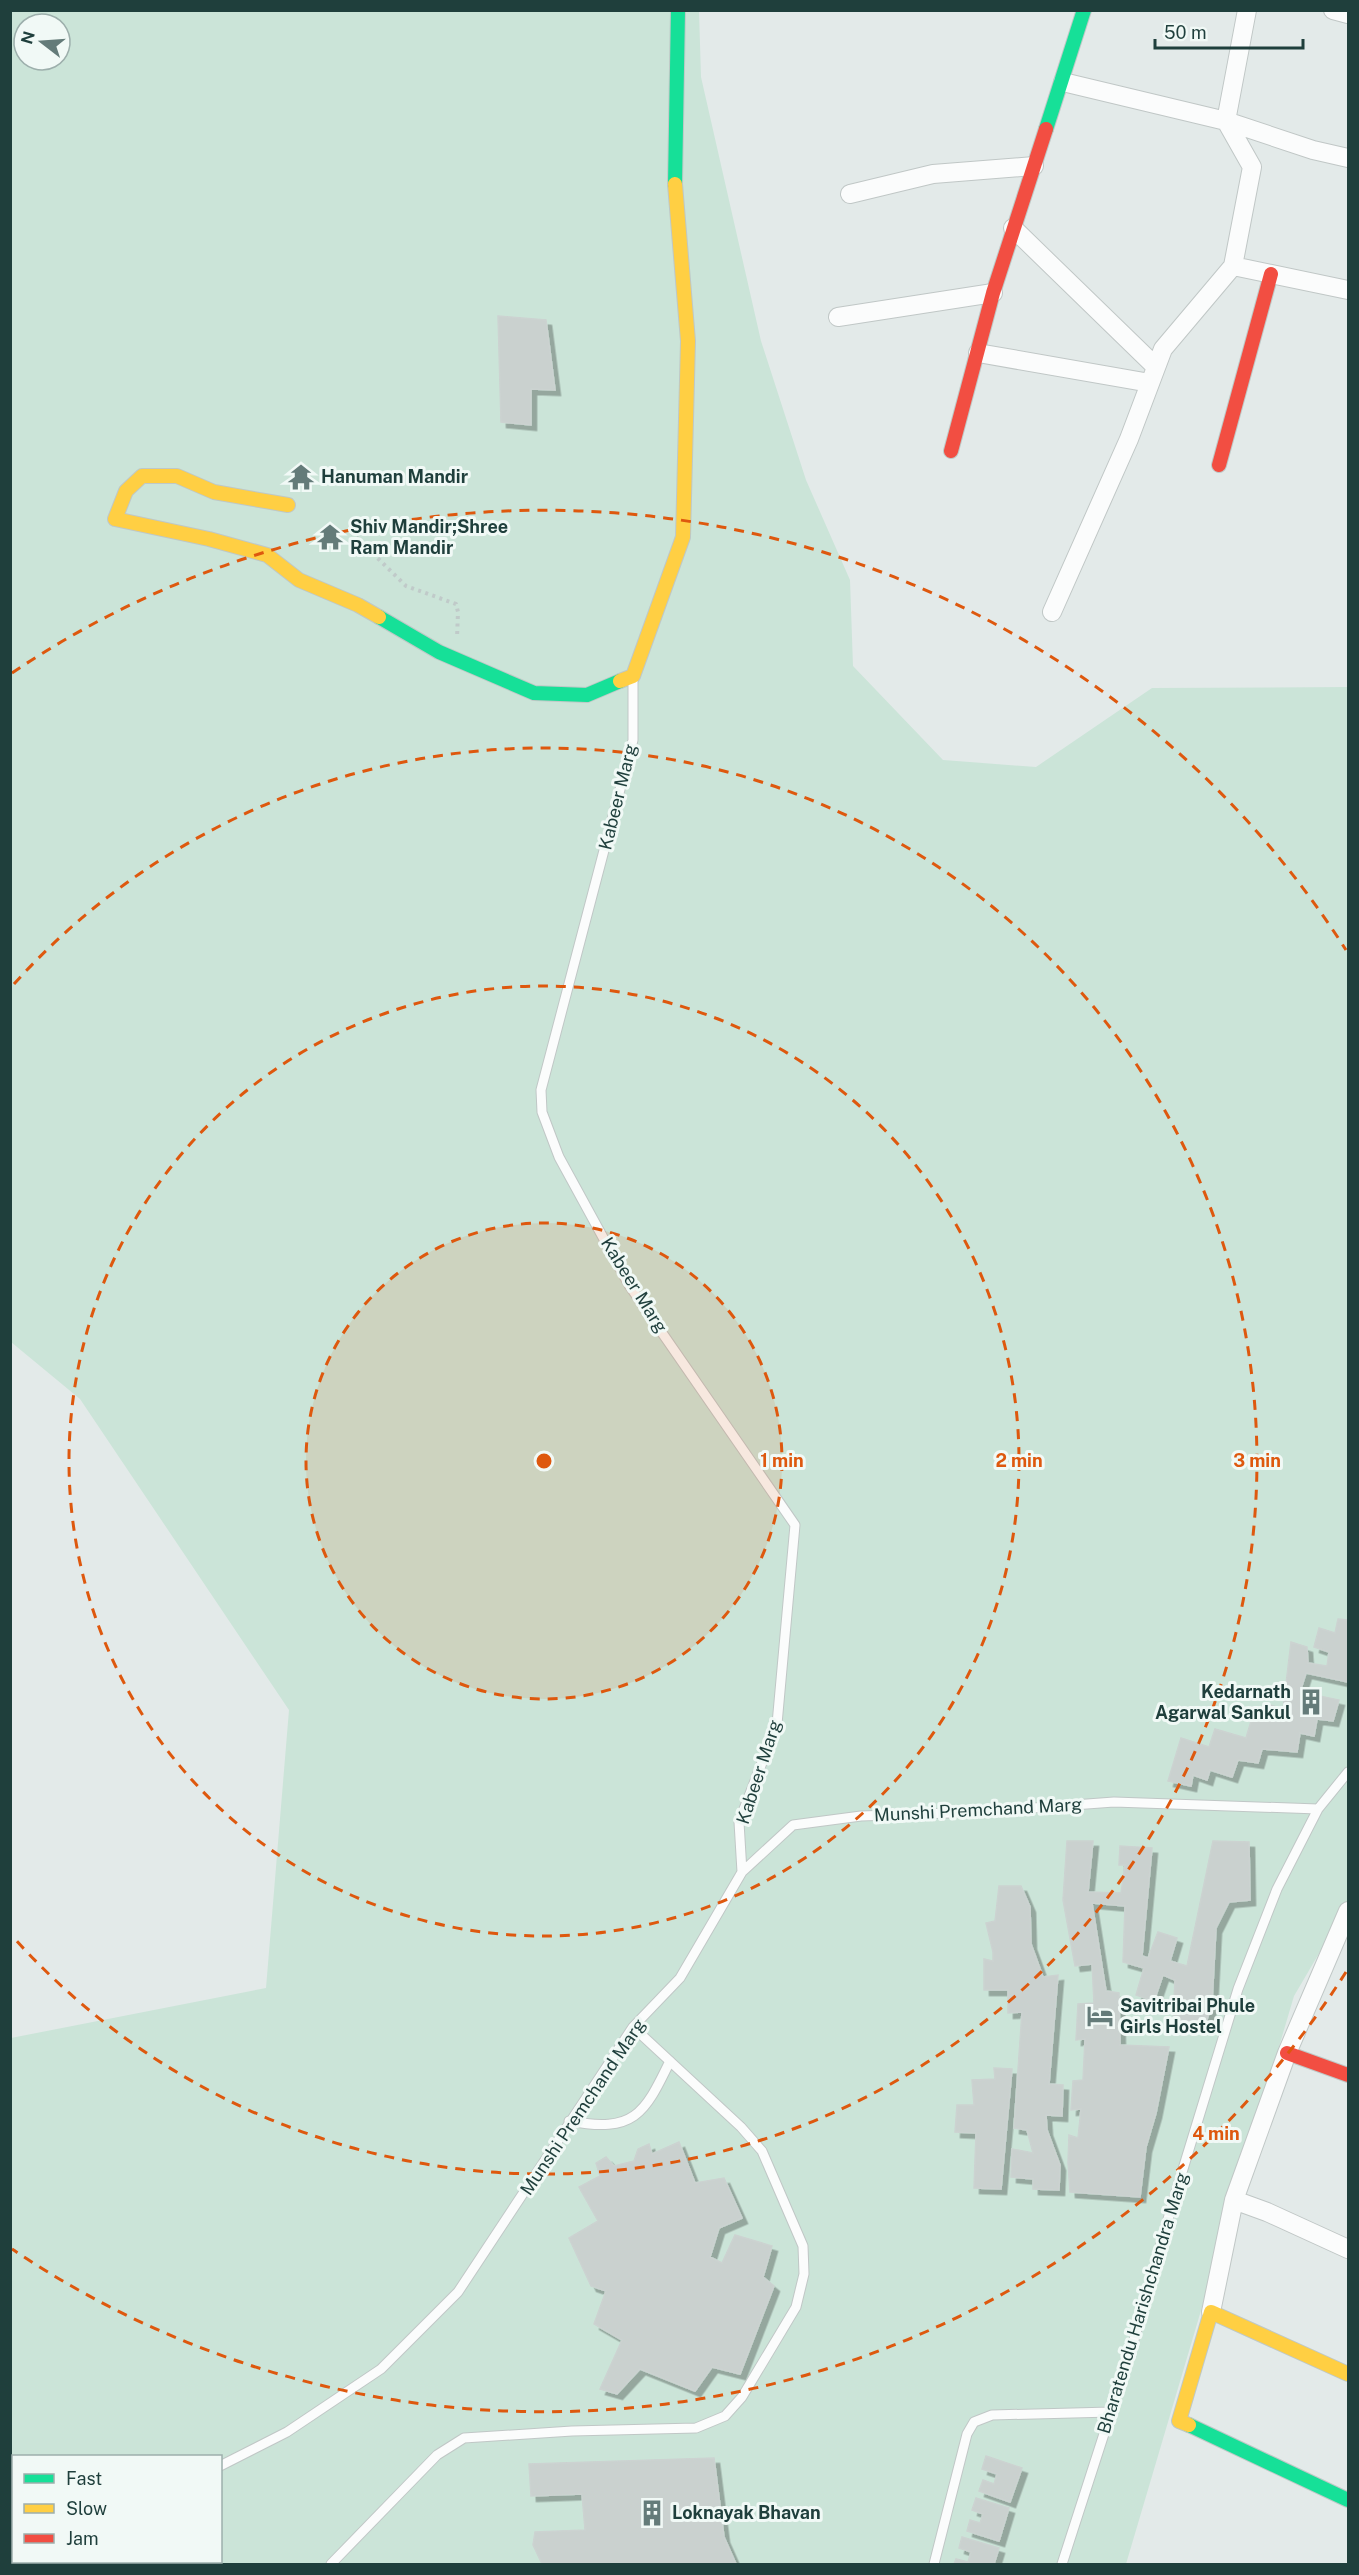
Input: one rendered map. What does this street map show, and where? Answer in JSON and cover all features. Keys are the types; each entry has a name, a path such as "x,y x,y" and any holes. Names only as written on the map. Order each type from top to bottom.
{"street":[{"path":"288,505 214,492 177,476 142,476 126,491 115,519 209,539 267,555 299,580 358,604 456,659 534,693 587,695 633,676 683,537 688,341 674,169 678,10"},
{"path":"951,451 993,293 1063,82 1084,10"},
{"path":"1052,612 1129,439 1163,349 1233,266 1252,167 1226,121 1247,10"},
{"path":"1333,10 1348,15"},
{"path":"1063,82 1226,121 1313,150 1348,158"},
{"path":"850,194 933,174 1035,166"},
{"path":"1013,228 1153,375"},
{"path":"1233,266 1348,290"},
{"path":"1219,465 1271,274"},
{"path":"838,316 993,293"},
{"path":"978,353 1153,375"},
{"path":"1348,1911 1341,1951 1287,2053 1234,2200 1211,2312 1179,2421 1348,2500"},
{"path":"1287,2053 1348,2075"},
{"path":"1234,2200 1267,2212 1348,2249"},
{"path":"1211,2312 1348,2374"}],"lane":[{"name":"Kabeer Marg","path":"633,676 633,740 541,1090 542,1112 560,1157 629,1285 795,1525 777,1724 739,1822 742,1872"},
{"name":"Bharatendu Harishchandra Marg","path":"1062,2565 1132,2347 1172,2205 1238,1989 1277,1889 1318,1809 1348,1772"},
{"name":"Munshi Premchand Marg","path":"222,2465 287,2432 381,2369 458,2292 633,2027 680,1978 742,1872 793,1825 861,1816 980,1812 1114,1802 1318,1809"},
{"path":"331,2565 436,2455 464,2438 572,2430 696,2428 725,2416 742,2397 796,2307 804,2274 803,2246 762,2151 741,2127 633,2027"},
{"path":"570,2121 604,2125 633,2116 649,2103 670,2061"},
{"path":"934,2565 967,2433 974,2422 992,2415 1111,2412"}],"path":[{"path":"351,532 406,586 456,604 458,612 456,659"}],"green space":[{"path":"11,11 699,11 701,77 761,341 806,480 850,580 853,666 943,760 1036,767 1152,688 1348,687 1348,1904 1294,1996 1126,2564 11,2564 11,2038 266,1988 289,1710 80,1399 11,1342"}],"building":[{"path":"498,316 546,320 555,390 531,389 531,425 501,422"},
{"name":"Kedarnath Agarwal Sankul","path":"1338,1619 1348,1620 1348,1682 1306,1673 1300,1692 1339,1700 1333,1721 1317,1719 1314,1736 1300,1733 1297,1752 1262,1749 1258,1763 1238,1760 1232,1777 1210,1770 1207,1780 1193,1775 1191,1786 1168,1781 1181,1738 1209,1747 1215,1729 1246,1738 1252,1718 1266,1721 1270,1705 1283,1709 1291,1642 1307,1647 1308,1663 1327,1666 1329,1652 1314,1647 1319,1628 1335,1633"},
{"path":"1067,1841 1093,1841 1088,1892 1121,1893 1125,1865 1119,1865 1120,1846 1152,1848 1142,1956 1148,1958 1158,1932 1177,1938 1170,1961 1187,1966 1213,1841 1249,1842 1250,1900 1229,1902 1216,1928 1212,2003 1206,2023 1173,2021 1175,1980 1163,1975 1154,2001 1136,1995 1144,1968 1123,1962 1125,1906 1092,1903 1106,1991 1119,1993 1120,2045 1169,2047 1156,2113 1146,2147 1140,2197 1070,2192 1069,2135 1078,2138 1081,2109 1071,2110 1073,2081 1083,2080 1085,2039 1076,2040 1078,2004 1094,2003 1092,1964 1075,1966 1063,1900"},
{"path":"999,1886 1021,1886 1030,1907 1031,1944 1043,1977 1058,1975 1049,2084 1063,2085 1062,2116 1046,2115 1047,2130 1060,2165 1059,2190 1033,2189 1033,2179 1011,2177 1012,2149 1033,2153 1027,2130 1014,2128 1022,2012 1008,2013 1008,1990 984,1990 984,1959 993,1961 986,1923 995,1921"},
{"path":"994,2068 1012,2069 1001,2189 974,2188 976,2133 955,2132 957,2105 974,2105 972,2080 995,2079"},
{"path":"679,2142 695,2183 724,2178 742,2218 719,2228 710,2257 722,2263 735,2235 772,2246 763,2277 774,2286 740,2374 712,2367 695,2391 640,2369 617,2394 600,2389 622,2340 594,2324 606,2291 591,2286 569,2238 598,2221 579,2187 600,2176 596,2163 606,2157 614,2166 634,2161 638,2149 649,2144 652,2154"},
{"path":"986,2456 1022,2468 1010,2502 979,2491 983,2480 994,2484 997,2474 982,2469"},
{"name":"Loknayak Bhavan","path":"714,2458 724,2537 736,2564 542,2564 533,2545 535,2532 585,2530 582,2494 531,2496 529,2464"},
{"path":"976,2498 1009,2508 999,2541 967,2531 970,2520 980,2523 983,2514 972,2510"},
{"path":"962,2537 999,2548 994,2564 954,2564 956,2559 968,2562 971,2552 959,2548"},
{"path":"124,2563 156,2563 153,2564"}],"traffic: fast":[{"path":"675,184 678,10"},
{"path":"1046,129 1084,10"},
{"path":"379,617 439,652 534,693 587,695 620,681"},
{"path":"1189,2425 1348,2500"}],"traffic: slow":[{"path":"620,681 633,676 683,537 688,341 675,184"},
{"path":"288,505 214,492 177,476 142,476 126,491 115,519 209,539 267,555 299,580 358,605 379,617"},
{"path":"1189,2425 1179,2421 1211,2312 1348,2374"}],"traffic: jam":[{"path":"951,451 993,293 1046,129"},
{"path":"1219,465 1271,274"},
{"path":"1287,2053 1348,2075"}],"place":[{"name":"Hanuman Mandir","path":"301,477"},
{"name":"Shiv Mandir;Shree Ram Mandir","path":"330,537"},
{"name":"Kedarnath Agarwal Sankul","path":"1311,1702"},
{"name":"Savitribai Phule Girls Hostel","path":"1100,2016"},
{"name":"Loknayak Bhavan","path":"652,2513"}]}
